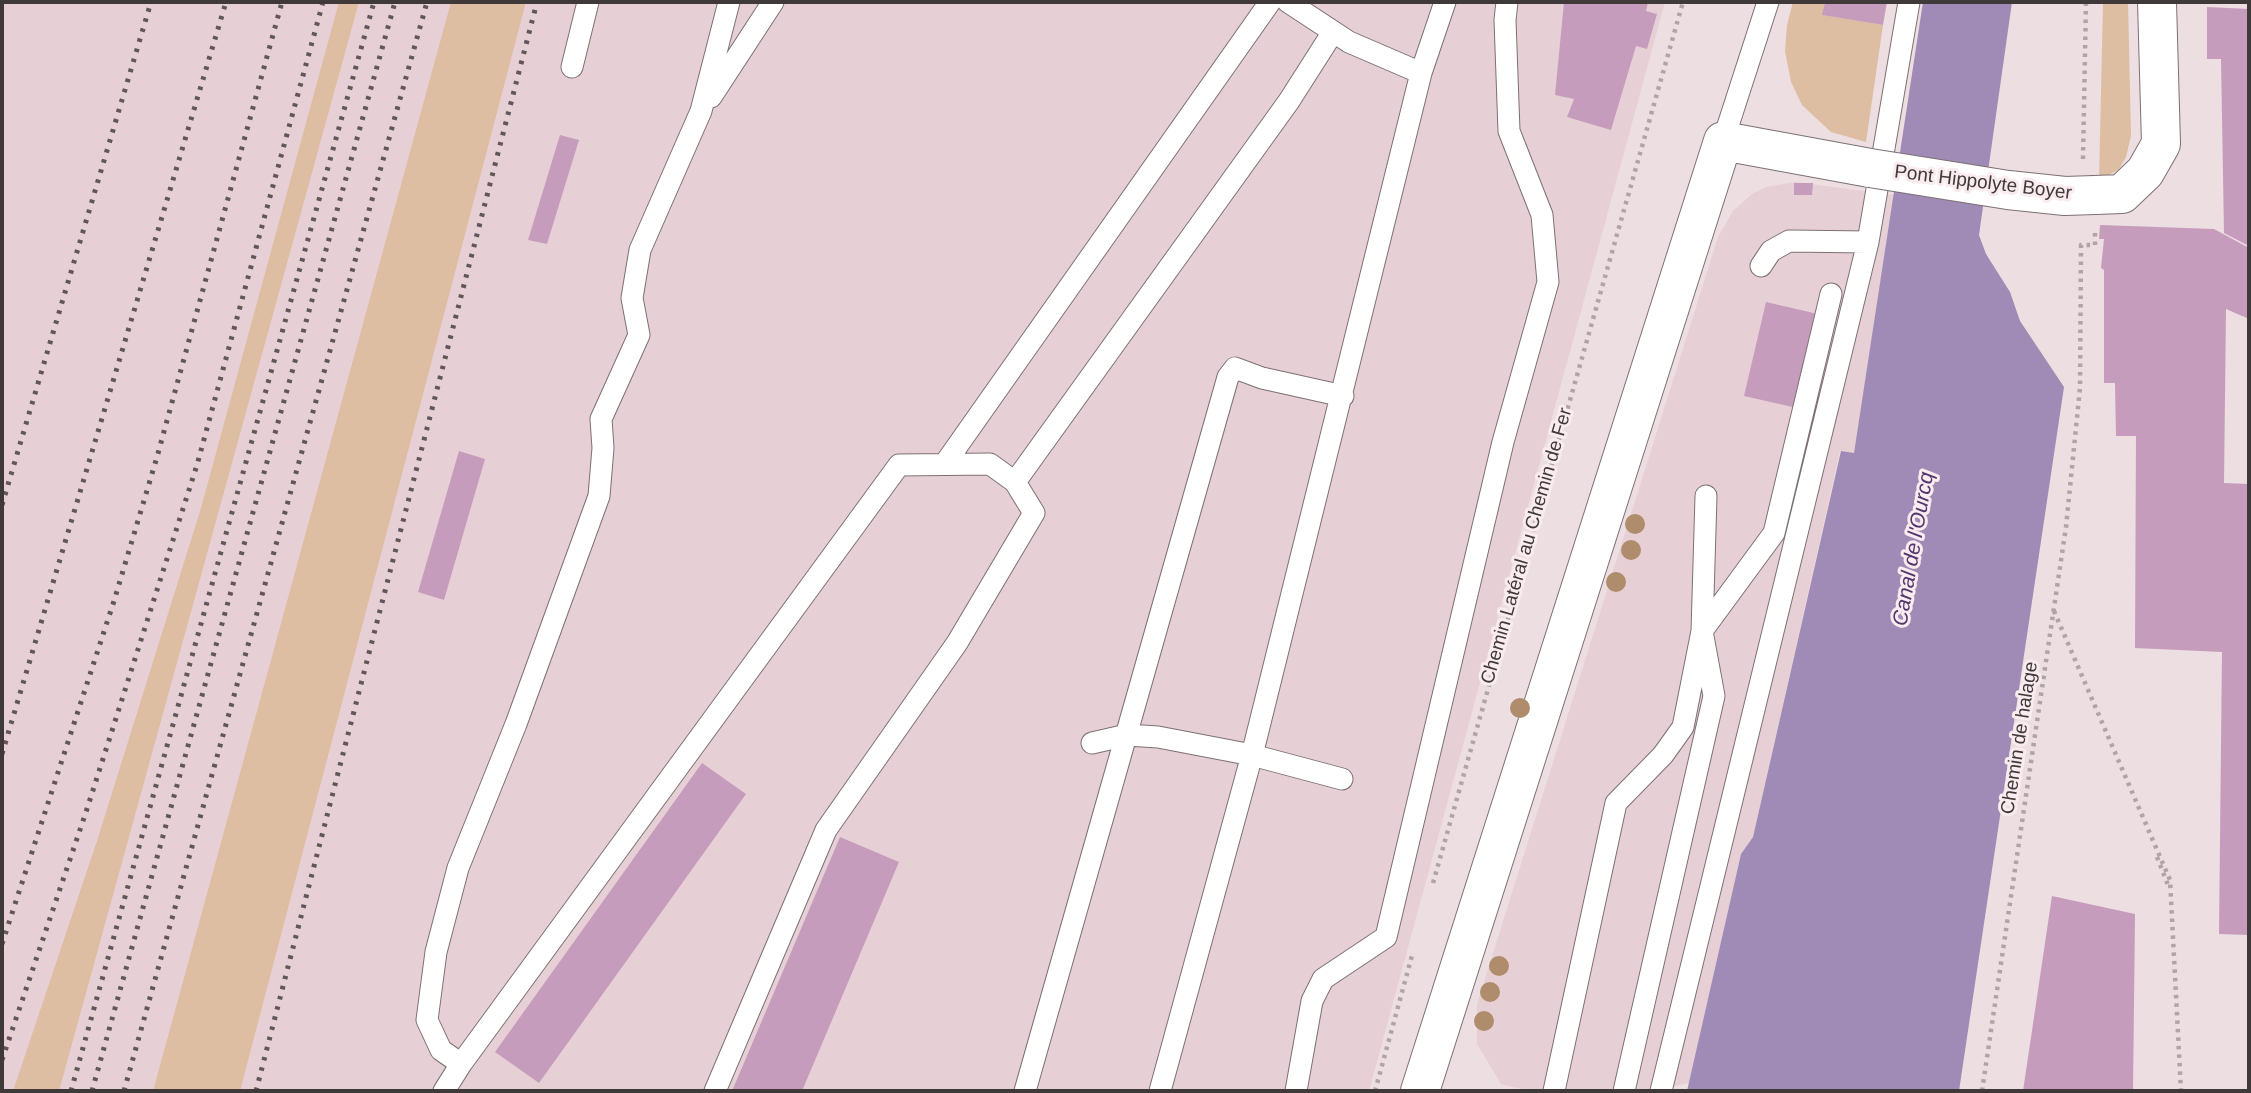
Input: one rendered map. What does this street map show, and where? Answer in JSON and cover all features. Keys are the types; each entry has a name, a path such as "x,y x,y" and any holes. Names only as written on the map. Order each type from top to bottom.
{"street":[{"name":"Pont Hippolyte Boyer","path":"1723,141 2008,190 2065,196 2089,183 2122,194 2145,172 2161,144 2157,2"},
{"path":"1420,1091 1723,141"}],"lane":[{"path":"572,67 589,2"},
{"path":"461,1064 441,1050 427,1020 439,940 458,868 516,724 599,496 603,448 601,419 639,335 632,298 640,250 701,111 729,2"},
{"path":"701,111 773,2"},
{"path":"946,462 1269,2"},
{"path":"1287,2 1333,32 1421,73"},
{"path":"1160,1091 1252,755 1421,73 1445,2"},
{"path":"1296,1091 1312,1001 1323,979 1386,937 1503,442 1548,282 1542,215 1509,131 1505,20 1507,2"},
{"path":"1723,141 1768,2"},
{"path":"1661,1091 1868,242 1909,2"},
{"path":"1014,482 1289,101 1333,32"},
{"path":"1761,266 1771,251 1788,241 1868,242"},
{"path":"1624,1091 1714,696 1702,631 1774,533 1831,294"},
{"path":"1025,1091 1228,377 1235,368 1262,378 1343,396"},
{"path":"443,1091 899,465 946,462 990,464 1014,482 1034,513 957,643 826,830 715,1091"},
{"path":"1555,1091 1616,803 1663,755 1683,727 1702,631 1706,496"},
{"path":"1092,743 1127,735 1181,741 1252,755 1342,779"}],"path":[{"name":"Chemin Latéral au Chemin de Fer","path":"1430,891 1683,2"},
{"path":"2086,2 2089,183"},
{"name":"Chemin de halage","path":"1982,1091 2066,527 2080,388 2081,246 2095,245"},
{"path":"2054,610 2170,880 2181,1091"},
{"path":"1375,1091 1416,945"}],"shaded area":[{"path":"2,2 1665,2 1369,1091 2,1091"},
{"path":"339,2 359,2 59,1091 13,1091 97,841 201,508"},
{"path":"451,2 526,2 240,1091 153,1091"},
{"path":"1793,2 1825,2 1823,15 1883,25 1866,142 1831,132 1802,105 1791,82 1785,51 1787,25"},
{"path":"2103,2 2128,2 2131,136 2126,157 2119,169 2099,181"},
{"path":"1795,182 1894,195 1854,454 1840,451 1753,837 1741,854 1689,1083 1652,1091 1530,1091 1501,1084 1477,1044 1477,1004 1718,237 1733,211 1752,194 1766,187"}],"water":[{"name":"Canal de l'Ourcq","path":"1923,2 2012,2 1979,235 1986,254 2010,292 2020,321 2064,387 1959,1091 1687,1091 1741,854 1753,837 1841,451 1854,453"}],"building":[{"path":"1564,2 1648,2 1646,11 1657,14 1647,49 1636,46 1611,130 1567,117 1574,99 1555,95"},
{"path":"1825,2 1887,2 1883,25 1822,15"},
{"path":"2207,7 2249,9 2249,246 2224,233 2221,59 2207,59"},
{"path":"560,135 579,140 547,244 528,240"},
{"path":"1794,183 1813,183 1812,195 1794,195"},
{"path":"2100,225 2214,229 2249,248 2249,319 2226,309 2224,483 2249,484 2249,935 2219,934 2222,652 2135,648 2136,436 2116,436 2115,383 2104,383 2104,270 2101,268 2104,239 2099,239"},
{"path":"1766,302 1818,314 1797,408 1744,396"},
{"path":"459,451 485,459 444,600 418,592"},
{"path":"702,763 746,794 539,1083 495,1052"},
{"path":"840,837 899,862 802,1091 732,1091"},
{"path":"2052,896 2135,914 2133,1091 2023,1091"}],"railway":[{"path":"2,505 151,2"},
{"path":"2,754 226,2"},
{"path":"2,944 114,601 157,457 282,2"},
{"path":"2,1060 86,812 197,465 323,2"},
{"path":"71,1091 374,2"},
{"path":"92,1091 395,2"},
{"path":"124,1091 427,2"},
{"path":"256,1091 537,2"}]}
